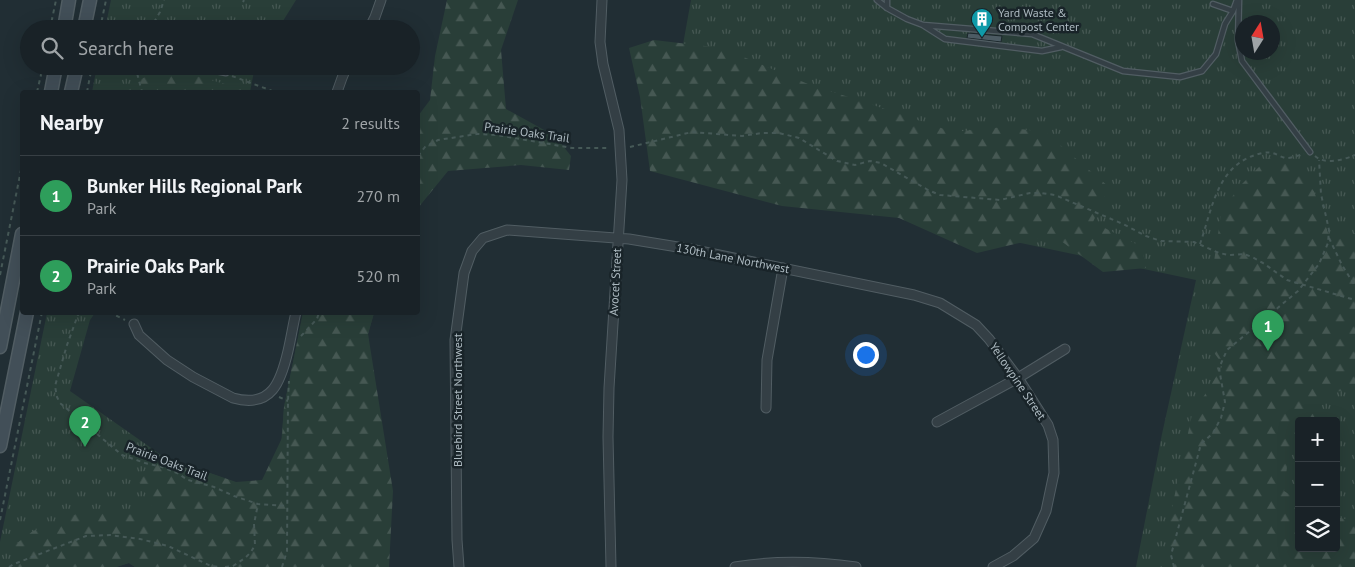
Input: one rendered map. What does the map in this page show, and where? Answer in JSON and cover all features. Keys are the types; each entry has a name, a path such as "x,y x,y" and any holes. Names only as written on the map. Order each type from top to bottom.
{"main road":[{"path":"66,20 69,0"},
{"path":"86,20 90,0"},
{"path":"51,90 54,75"},
{"path":"71,90 75,75"},
{"path":"0,347 20,244"},
{"path":"0,446 3,418 26,315"}],"street":[{"path":"374,20 381,0"},
{"name":"Avocet Street","path":"602,0 600,42 603,64 619,130 622,180 609,388 608,437 611,567"},
{"path":"338,90 343,75"},
{"name":"130th Lane Northwest","path":"483,238 507,230 617,238 674,246 914,295 940,303 976,325"},
{"name":"Bluebird Street Northwest","path":"459,567 457,540 455,340 464,273 472,251 483,238"},
{"path":"766,408 767,360 783,268"},
{"path":"134,324 139,335 167,360 214,388 243,401 262,398 270,393 280,380 295,315"},
{"name":"Yellowpine Street","path":"976,325 990,339 1018,378 1048,425 1053,440 1054,473 1046,511 1034,538 1013,556 993,567"},
{"path":"936,422 1018,378 1065,349"},
{"path":"735,567 791,561 856,567"}],"lane":[{"path":"877,0 887,8 923,25 945,39 1042,51 1062,47"},
{"path":"887,0 887,8"},
{"path":"923,25 1032,34 1123,71 1180,77 1202,71 1216,54 1225,24 1238,0"},
{"path":"1238,0 1238,41 1242,61 1310,152"},
{"path":"1213,4 1233,11"}],"path":[{"path":"52,20 56,0"},
{"path":"102,20 106,0"},
{"path":"155,20 164,0"},
{"path":"37,90 41,75"},
{"path":"87,90 90,75"},
{"path":"138,75 141,90"},
{"path":"231,75 270,90"},
{"path":"631,147 692,132 742,136 779,133 799,138 844,163 855,165 870,161 881,163 940,195 1000,200 1030,193 1055,195 1160,241 1194,242 1219,253 1229,255 1244,254 1268,266 1287,280 1355,300"},
{"name":"Prairie Oaks Trail","path":"420,153 425,146 438,140 476,134 497,135 572,148 610,148"},
{"path":"1200,244 1217,189 1232,168 1246,159 1261,153 1271,152 1286,158 1310,152"},
{"path":"1174,567 1171,555 1202,444 1213,433 1221,418 1225,402 1219,368 1227,350 1298,291 1319,264 1328,242 1329,230 1321,194 1319,160 1336,161 1355,155"},
{"path":"0,275 20,175"},
{"path":"1328,236 1355,286"},
{"path":"0,520 41,315"},
{"name":"Prairie Oaks Trail","path":"78,315 55,386 56,397 60,403 122,455 162,467 188,480 214,487 258,504 287,506"},
{"path":"115,315 134,324"},
{"path":"297,342 318,315"},
{"path":"282,567 287,551 288,400 290,376"},
{"path":"225,567 233,566 251,552 255,544 254,524 258,504"},
{"path":"9,567 86,536 110,535 140,539 168,546 210,566 220,567"}],"green space":[{"path":"111,0 296,0 284,20 107,20"},
{"path":"447,0 518,0 501,50 506,109 555,136 571,156 569,170 521,165 448,171 420,206 420,113 430,100 435,56"},
{"path":"691,0 1355,0 1355,567 1136,567 1162,434 1196,280 661,167"},
{"path":"654,40 722,48 808,84 953,132 1004,127 1045,132 1109,187 1093,222 1142,247 1146,268 1103,272 1053,235 977,253 899,218 782,206 650,171 640,97 629,48"},
{"path":"95,75 253,75 250,90 92,90"},
{"path":"149,75 193,75 246,90 121,90"},
{"path":"1268,158 1292,166 1314,191 1329,236 1348,239 1355,233 1355,390 1329,392 1320,405 1322,417 1295,417 1295,451 1291,451 1284,491 1295,498 1295,552 1340,552 1340,518 1350,520 1355,517 1355,567 1169,567 1170,517 1193,410 1223,365 1210,347 1209,296 1221,214 1238,188"},
{"path":"47,315 94,315 90,320 70,391 164,457 277,497 284,407 303,315 373,315 368,334 382,567 135,567 129,563 116,567 0,567 0,542"},
{"path":"303,315 373,315 368,334 393,491 389,567 135,567 129,563 116,567 10,567 13,546 33,531 89,509 150,517 152,504 136,477 164,457 236,482 262,480 282,438 284,407"}],"building":[{"name":"Yard Waste & Compost Center","path":"968,33 1002,36 1001,42 967,38"}],"place":[{"name":"Yard Waste & Compost Center","path":"982,38"},
{"name":"Bunker Hills Regional Park","path":"1268,351"},
{"name":"Prairie Oaks Park","path":"85,447"}]}
